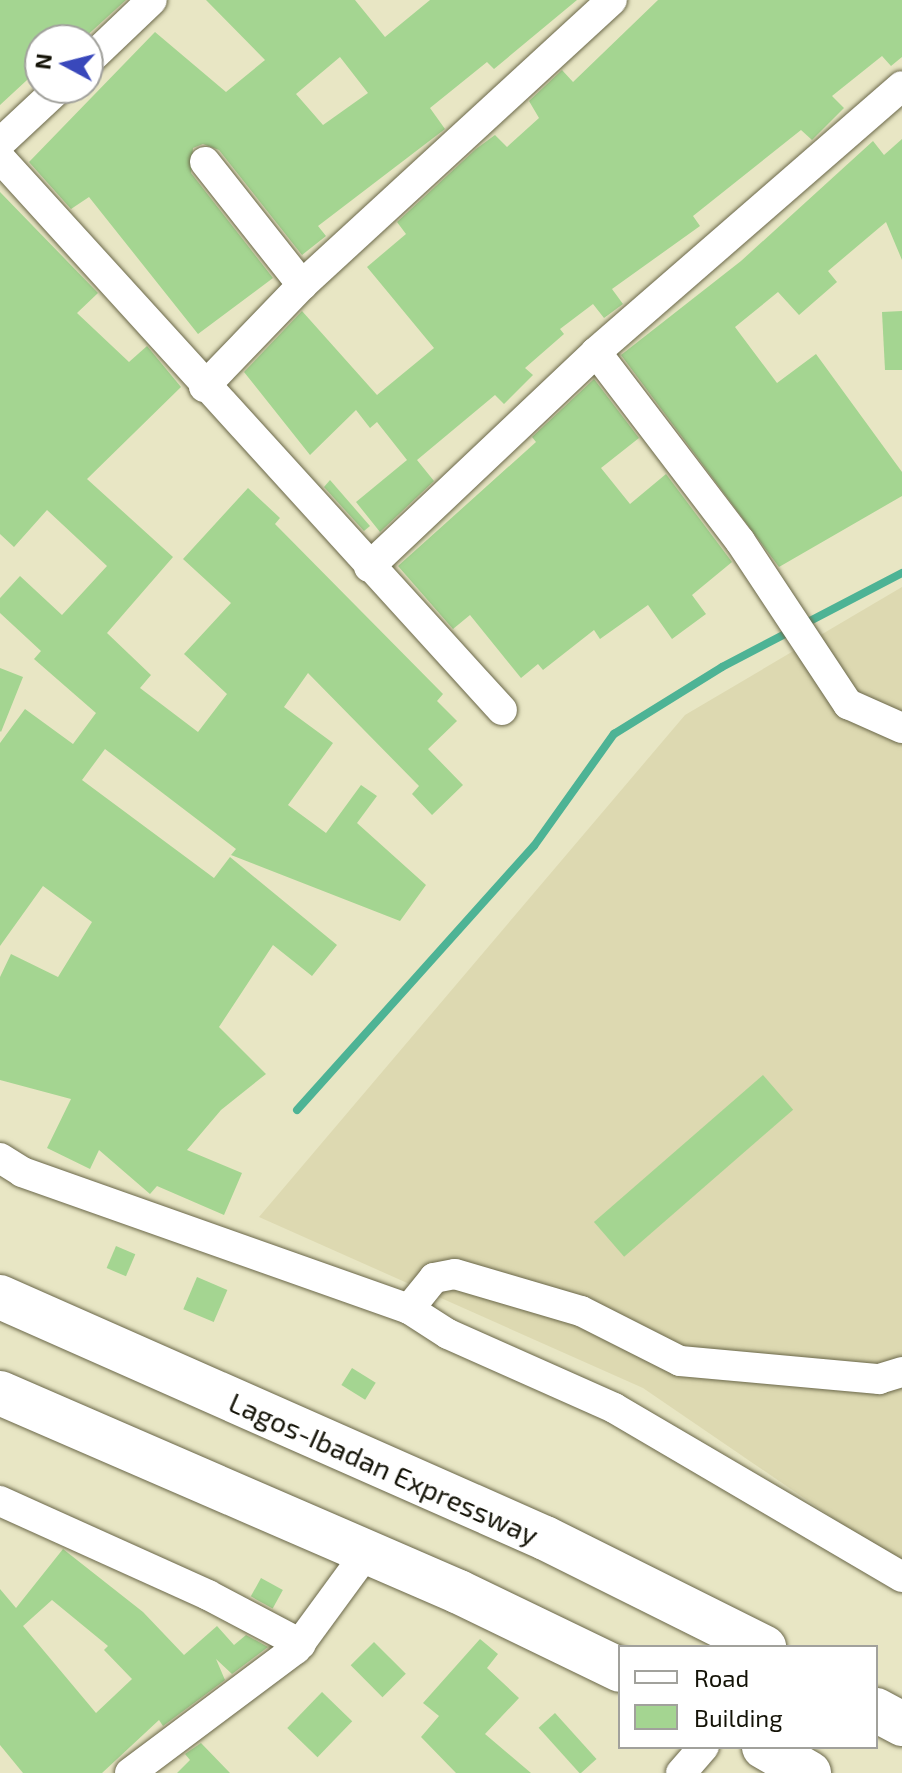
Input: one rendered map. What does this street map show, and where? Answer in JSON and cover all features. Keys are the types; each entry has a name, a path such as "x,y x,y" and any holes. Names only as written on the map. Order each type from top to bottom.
{"highway":[{"name":"Lagos-Ibadan Expressway","path":"0,1297 545,1538 760,1645"},
{"path":"0,1393 367,1552 618,1669"},
{"path":"878,1711 902,1724"},
{"path":"767,1749 809,1773"}],"street":[{"path":"104,46 152,0"},
{"path":"204,387 302,285 612,0"},
{"path":"369,567 596,352 902,86"},
{"path":"0,143 42,104"},
{"path":"0,158 204,387 502,710"},
{"path":"205,162 302,285"},
{"path":"596,352 740,541 848,704 902,728"},
{"path":"0,1158 22,1172 409,1309 448,1334 614,1408 902,1577"},
{"path":"409,1309 434,1278 455,1274 581,1311 680,1361 879,1379 902,1372"},
{"path":"0,1501 208,1595 301,1644"},
{"path":"130,1773 301,1644 367,1552"},
{"path":"681,1773 702,1749"}],"shaded area":[{"path":"902,587 902,1565 643,1388 259,1217 685,715"}],"building":[{"path":"0,0 126,0 100,24 24,24 24,83 0,105"},
{"path":"206,0 355,0 385,37 430,0 577,0 494,69 487,62 430,108 445,129 318,226 326,236 302,255 219,150 203,144 193,148 191,173 273,278 198,334 89,197 71,209 29,162 85,104 104,104 104,85 155,32 226,92 265,60","holes":["340,57 368,93 323,125 296,94"]},
{"path":"658,0 902,0 902,57 891,66 882,56 832,96 844,108 812,140 801,130 693,216 700,226 612,289 623,304 604,318 593,304 560,329 564,334 525,368 533,375 504,404 495,395 417,460 434,481 380,532 356,502 407,460 377,422 370,428 356,410 310,455 244,372 302,311 377,395 434,348 367,267 406,234 397,222 476,149 495,135 507,147 539,118 529,101 562,70 573,82"},
{"path":"902,139 902,260 886,222 828,271 837,282 799,315 778,292 735,327 777,383 816,354 902,472 902,496 779,567 621,355 741,261 873,141 884,155"},
{"path":"0,192 98,293 77,313 129,362 147,346 181,387 87,479 173,557 107,633 151,675 140,688 198,732 227,694 184,654 231,603 183,559 248,488 280,518 275,524 443,694 437,701 457,721 428,749 463,785 432,815 412,794 419,786 308,673 284,707 333,743 288,805 326,833 361,785 377,796 357,823 426,885 400,921 231,855 236,849 105,749 82,780 214,878 230,857 337,945 312,976 273,945 219,1027 266,1074 221,1110 187,1150 242,1173 224,1215 157,1186 150,1194 99,1150 90,1169 47,1148 71,1099 0,1080 0,977 11,954 58,977 92,922 43,886 0,946 0,743 25,709 73,744 96,713 34,659 41,651 0,613 0,598 20,576 62,615 107,566 47,510 14,547 0,534"},
{"path":"902,311 902,370 885,370 882,312"},
{"path":"594,379 639,438 601,468 630,504 666,474 732,562 692,595 706,614 672,639 648,605 600,639 594,630 543,670 538,664 521,678 470,615 453,629 398,566 536,442 532,437"},
{"path":"330,480 370,526 364,531 324,487"},
{"path":"0,668 23,677 1,732 0,731"},
{"path":"763,1075 793,1110 624,1257 594,1222"},
{"path":"116,1246 135,1254 126,1276 107,1268"},
{"path":"197,1277 227,1290 214,1322 183,1309"},
{"path":"352,1368 376,1383 365,1400 341,1385"},
{"path":"63,1549 143,1612 184,1655 217,1626 234,1645 246,1635 268,1647 232,1674 216,1659 225,1680 163,1726 159,1720 102,1773 23,1773 0,1745 0,1589 16,1608","holes":["52,1600 108,1646 104,1650 132,1679 96,1713 23,1626"]},
{"path":"261,1578 283,1590 273,1608 251,1596"},
{"path":"480,1639 498,1654 487,1668 519,1698 485,1734 531,1773 456,1773 421,1737 439,1716 423,1703"},
{"path":"374,1642 406,1674 382,1697 351,1665"},
{"path":"322,1692 352,1721 317,1757 287,1728"},
{"path":"555,1713 596,1759 579,1773 539,1728"},
{"path":"201,1743 230,1773 177,1773 190,1760 185,1754"}],"waterway":[{"path":"297,1110 534,846 614,734 722,667 902,573"}]}
